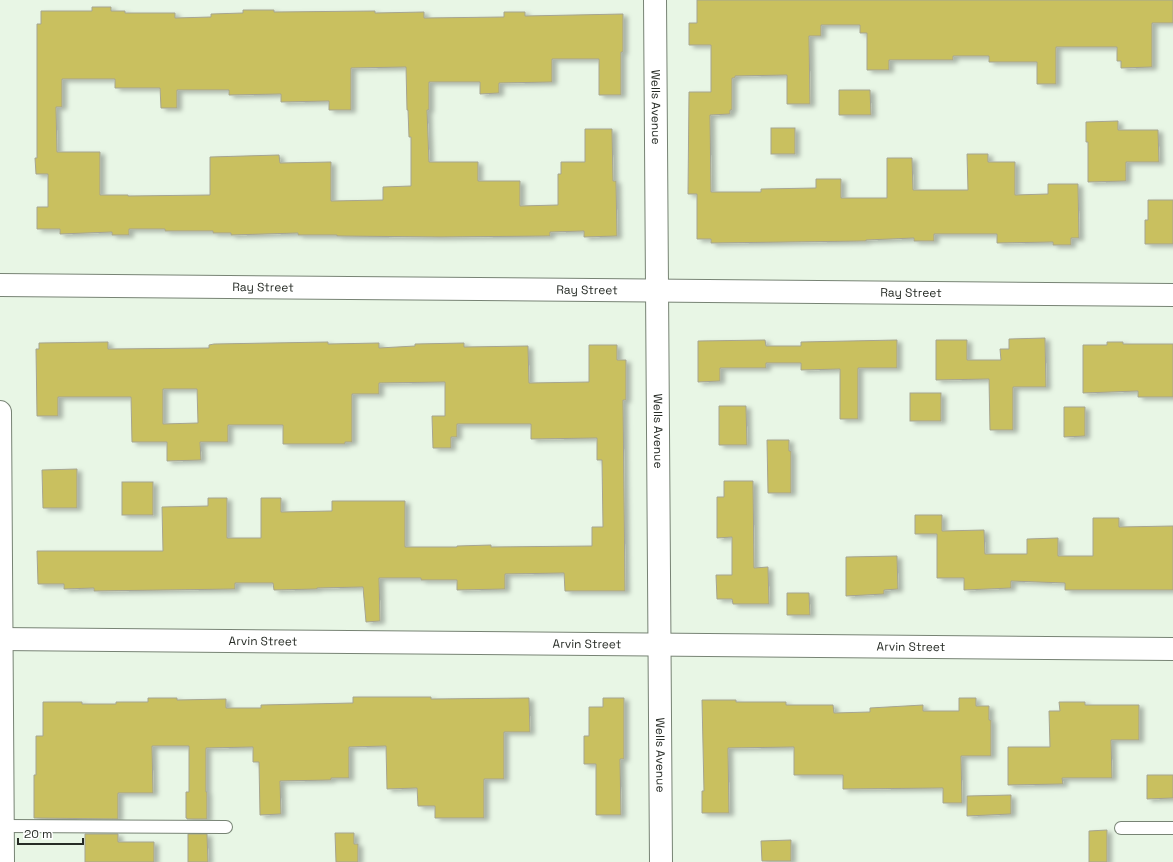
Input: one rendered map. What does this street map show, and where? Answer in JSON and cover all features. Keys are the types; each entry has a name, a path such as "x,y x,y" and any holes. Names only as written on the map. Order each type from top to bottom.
{"street":[{"name":"Wells Avenue","path":"655,0 661,862"},
{"name":"Ray Street","path":"0,285 1173,295"},
{"path":"0,412 3,862"},
{"name":"Arvin Street","path":"1,639 1173,648"}],"lane":[{"path":"3,826 226,827"},
{"path":"1121,828 1173,828"}],"building":[{"path":"697,0 1173,0 1173,23 1152,23 1152,67 1121,68 1121,61 1117,61 1117,47 1056,47 1056,84 1037,84 1037,62 989,62 989,56 953,56 953,60 889,60 889,70 867,70 867,33 860,33 860,25 821,25 821,36 809,36 810,104 787,104 787,75 735,76 735,78 732,78 732,110 730,110 730,114 710,115 711,192 761,192 761,189 816,188 816,179 841,179 841,198 887,198 887,158 912,158 913,190 968,190 967,154 988,154 988,162 1015,162 1015,195 1048,194 1048,184 1078,184 1079,238 1071,238 1071,245 1053,245 1053,242 997,243 997,234 934,234 934,241 914,241 914,238 866,241 711,243 711,239 697,239 697,194 688,194 689,92 711,92 711,45 689,45 689,23 697,23"},
{"path":"92,7 111,7 111,11 125,11 125,13 175,13 175,18 211,17 211,14 243,13 243,10 274,10 274,12 424,12 424,18 504,17 504,12 525,12 525,16 623,14 621,95 599,95 599,59 552,59 552,82 499,83 499,93 480,94 480,82 429,82 429,110 427,110 429,162 478,162 478,181 520,181 520,206 558,205 558,174 561,174 561,162 585,162 585,129 612,129 613,181 616,181 617,236 584,237 584,231 550,232 550,236 337,236 298,235 298,233 231,235 231,233 213,233 213,231 165,231 165,229 129,229 129,235 112,235 112,232 60,234 60,229 37,229 37,207 48,207 48,174 36,174 37,24 41,24 41,11 92,11","holes":["406,67 409,137 411,137 411,186 383,187 383,200 331,201 331,162 280,163 279,155 210,157 210,195 100,195 100,152 57,152 56,107 62,107 62,79 115,79 115,88 160,88 161,108 177,108 177,90 229,90 229,95 281,94 281,102 329,101 329,110 351,110 351,68"]},
{"path":"839,90 870,90 871,115 839,115"},
{"path":"1118,121 1118,130 1158,130 1159,162 1126,162 1126,181 1088,182 1088,142 1086,142 1086,122"},
{"path":"771,128 795,128 795,154 771,154"},
{"path":"1148,200 1173,200 1173,244 1145,244 1145,220 1148,220"},
{"path":"1045,338 1046,387 1013,387 1013,430 990,430 989,379 936,380 936,340 967,340 967,360 1001,360 1000,349 1009,349 1009,339"},
{"path":"765,340 766,346 801,346 801,342 897,340 897,368 858,368 858,419 840,419 840,369 801,370 801,363 766,363 766,368 720,368 720,381 698,382 698,341"},
{"path":"108,342 108,349 209,348 209,345 214,344 328,342 328,344 379,343 379,348 415,346 415,344 464,343 464,347 528,346 529,383 589,382 589,345 617,345 617,360 626,360 626,400 623,400 625,591 565,591 564,573 505,574 505,589 457,590 457,580 379,578 380,621 366,622 363,587 274,590 273,583 235,583 235,589 94,591 94,588 64,589 64,584 38,584 37,551 163,551 162,507 208,506 208,498 227,498 227,538 261,538 261,498 281,498 281,512 332,511 332,501 405,501 405,547 457,547 491,545 491,547 592,546 592,527 603,527 602,460 597,460 597,438 531,439 531,424 457,424 457,437 451,437 451,448 433,448 432,416 445,416 445,382 379,383 379,394 352,394 352,442 345,442 345,444 283,444 283,425 228,425 228,442 200,442 201,460 167,461 167,442 132,442 131,397 58,397 58,416 37,416 36,349 39,349 39,343","holes":["163,389 197,389 198,423 163,424"]},
{"path":"1107,342 1123,342 1123,344 1173,344 1173,397 1138,397 1138,391 1083,393 1083,345 1107,345"},
{"path":"910,393 941,393 941,421 910,421"},
{"path":"719,406 746,406 747,445 719,445"},
{"path":"1064,407 1085,407 1085,436 1064,437"},
{"path":"767,440 789,440 789,451 791,451 791,493 768,493"},
{"path":"77,469 77,508 43,508 42,470"},
{"path":"724,481 753,481 754,568 768,567 769,604 733,604 732,599 717,599 716,575 732,575 732,537 717,538 717,497 724,497"},
{"path":"122,482 153,482 153,515 122,515"},
{"path":"915,515 942,515 942,531 984,530 985,554 1027,554 1027,539 1058,538 1058,556 1093,556 1093,518 1119,518 1119,527 1173,526 1173,590 1065,590 1065,583 1011,581 1011,588 964,590 964,578 937,578 937,534 915,534"},
{"path":"897,556 898,589 884,590 884,594 846,596 846,557"},
{"path":"787,593 809,593 810,615 787,615"},
{"path":"353,697 431,697 431,699 529,698 530,732 504,732 504,779 484,779 484,818 435,818 435,806 418,806 417,788 387,789 386,746 349,747 349,778 331,778 331,780 280,781 281,814 260,815 259,762 253,762 253,747 206,748 207,819 187,819 186,792 189,792 189,746 152,746 153,793 118,793 118,819 34,818 36,736 43,736 43,702 116,704 116,702 148,702 148,698 177,698 177,700 226,699 226,708 261,708 261,705 353,703"},
{"path":"603,698 624,698 624,759 620,759 621,815 596,815 596,764 584,764 584,736 589,736 589,707 603,707"},
{"path":"959,698 976,698 976,706 989,706 989,720 991,720 991,756 961,756 962,803 943,803 943,788 843,789 843,775 794,775 794,747 728,748 729,813 702,813 702,791 704,791 702,700 786,702 786,705 833,705 834,713 870,712 870,708 923,705 923,711 959,711"},
{"path":"1059,702 1085,702 1085,705 1139,705 1139,740 1111,740 1112,778 1062,778 1063,784 1008,785 1008,747 1050,747 1049,711 1060,711"},
{"path":"1147,775 1173,775 1173,798 1147,799"},
{"path":"1011,795 1011,814 967,816 967,796"},
{"path":"1107,830 1107,862 1089,862 1089,831"},
{"path":"335,833 354,833 354,844 358,844 358,862 336,862"},
{"path":"85,834 118,834 118,842 154,842 154,862 85,862"},
{"path":"188,834 207,834 208,862 188,862"},
{"path":"791,840 791,861 762,861 761,841"}]}
